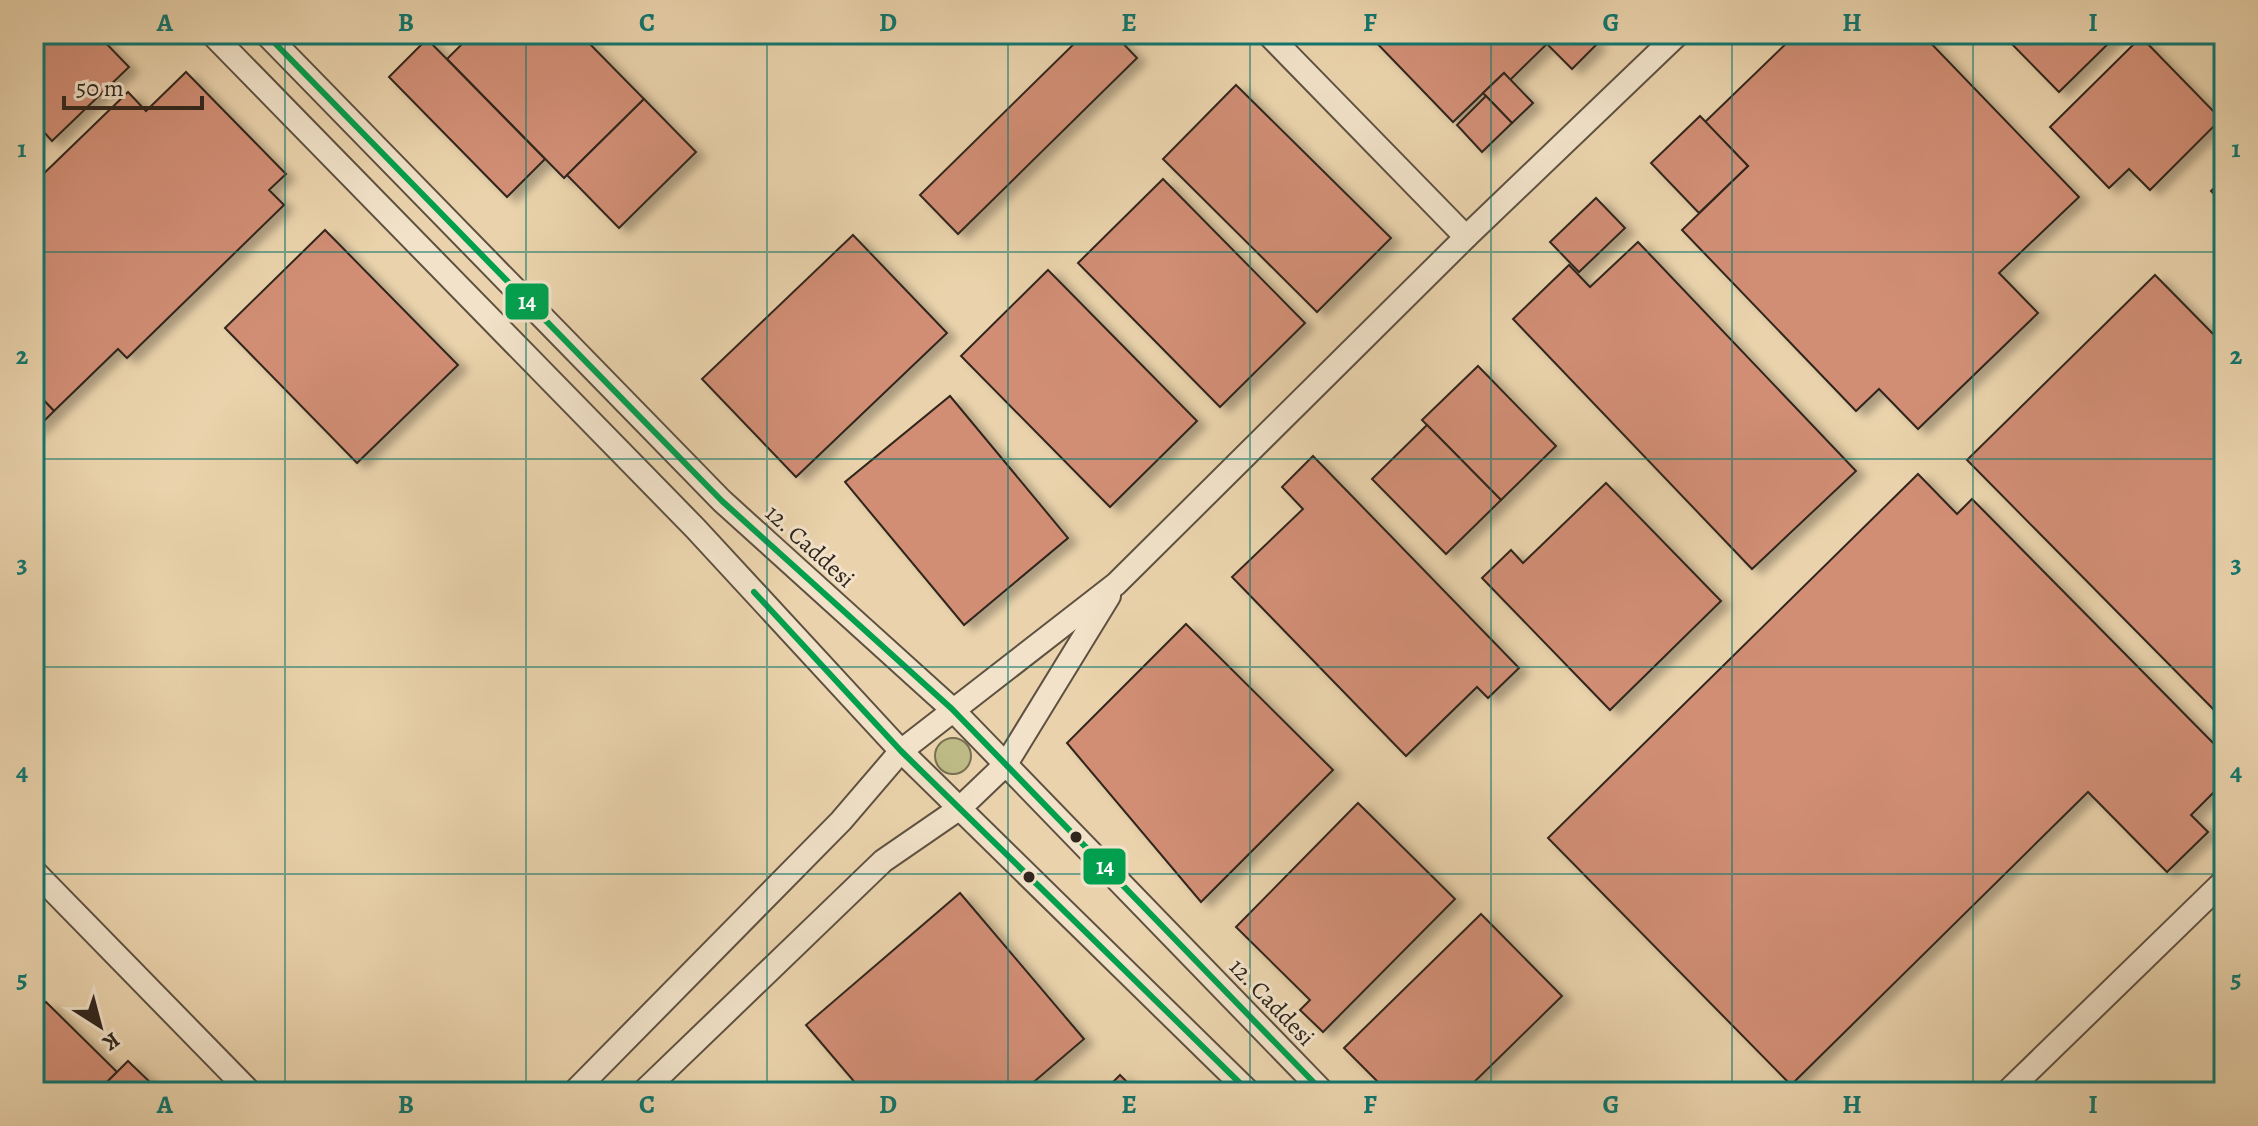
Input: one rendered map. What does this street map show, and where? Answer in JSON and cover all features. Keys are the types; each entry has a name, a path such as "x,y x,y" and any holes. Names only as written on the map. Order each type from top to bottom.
{"street":[{"path":"212,34 695,528 901,751 1249,1092"},
{"name":"12. Caddesi","path":"266,34 722,501 952,709 1323,1092"},
{"path":"1268,34 1466,237"},
{"path":"574,1092 841,821 901,751 1116,584 1466,237 1678,34"},
{"path":"643,1092 883,861 960,808 1006,764 1116,584"},
{"path":"34,871 250,1092"},
{"path":"2007,1092 2224,881"}],"shaded area":[{"path":"953,738 966,743 971,756 966,769 953,774 940,769 935,756 940,743"}],"building":[{"path":"34,34 97,34 129,67 52,141 43,131 34,140"},
{"path":"472,34 580,34 644,99 564,178 447,59"},
{"path":"1084,34 1114,34 1137,58 958,234 920,195"},
{"path":"1368,34 1557,34 1510,80 1504,73 1453,122"},
{"path":"1557,34 1587,34 1597,44 1572,69 1547,44"},
{"path":"1796,34 1922,34 2079,197 1999,273 2038,313 1918,429 1879,389 1856,411 1682,230 1748,166 1705,122"},
{"path":"2002,34 2118,34 2059,92"},
{"path":"2141,37 2221,119 2150,190 2129,169 2109,188 2050,127"},
{"path":"427,39 545,159 507,197 389,77"},
{"path":"186,72 286,174 269,190 284,205 127,358 118,349 54,411 34,390 34,183 128,92 146,111"},
{"path":"1504,73 1533,103 1512,123 1483,93"},
{"path":"1236,85 1391,238 1317,312 1163,159"},
{"path":"1486,96 1512,123 1482,152 1457,125"},
{"path":"644,99 696,152 619,228 567,175"},
{"path":"1700,116 1748,166 1699,213 1651,163"},
{"path":"2224,178 2224,204 2211,191"},
{"path":"1163,179 1305,323 1220,407 1078,263"},
{"path":"1596,198 1625,228 1579,272 1550,242"},
{"path":"325,230 458,365 357,463 225,328"},
{"path":"853,235 947,333 796,477 702,379"},
{"path":"1638,242 1856,471 1752,569 1513,319 1569,265 1590,287"},
{"path":"1048,270 1197,421 1110,507 961,356"},
{"path":"2155,275 2224,345 2224,720 1967,460"},
{"path":"1478,366 1556,446 1501,500 1422,420"},
{"path":"34,390 54,411 34,431"},
{"path":"950,396 1068,538 964,625 845,482"},
{"path":"1427,425 1501,500 1446,554 1372,479"},
{"path":"1313,456 1519,668 1488,698 1477,687 1406,756 1232,577 1303,509 1282,487"},
{"path":"1918,474 1957,514 1972,499 2224,754 2224,782 2191,815 2208,832 2167,872 2088,792 1791,1085 1548,838"},
{"path":"1606,483 1721,601 1610,710 1482,578 1511,550 1523,563"},
{"path":"1186,624 1333,770 1201,902 1067,743"},
{"path":"1358,803 1455,899 1323,1032 1300,1010 1310,1000 1236,927"},
{"path":"960,893 1084,1039 1022,1092 863,1092 806,1025"},
{"path":"1481,914 1562,996 1464,1092 1388,1092 1344,1048"},
{"path":"46,1002 117,1072 104,1085 112,1092 34,1092 34,1015"},
{"path":"128,1061 155,1087 150,1092 112,1092 104,1085"},
{"path":"1120,1075 1137,1092 1103,1092"}],"transit line":[{"name":"14","path":"266,34 722,501 952,709 1323,1092"},
{"name":"14","path":"754,592 901,751 1249,1092"}]}
